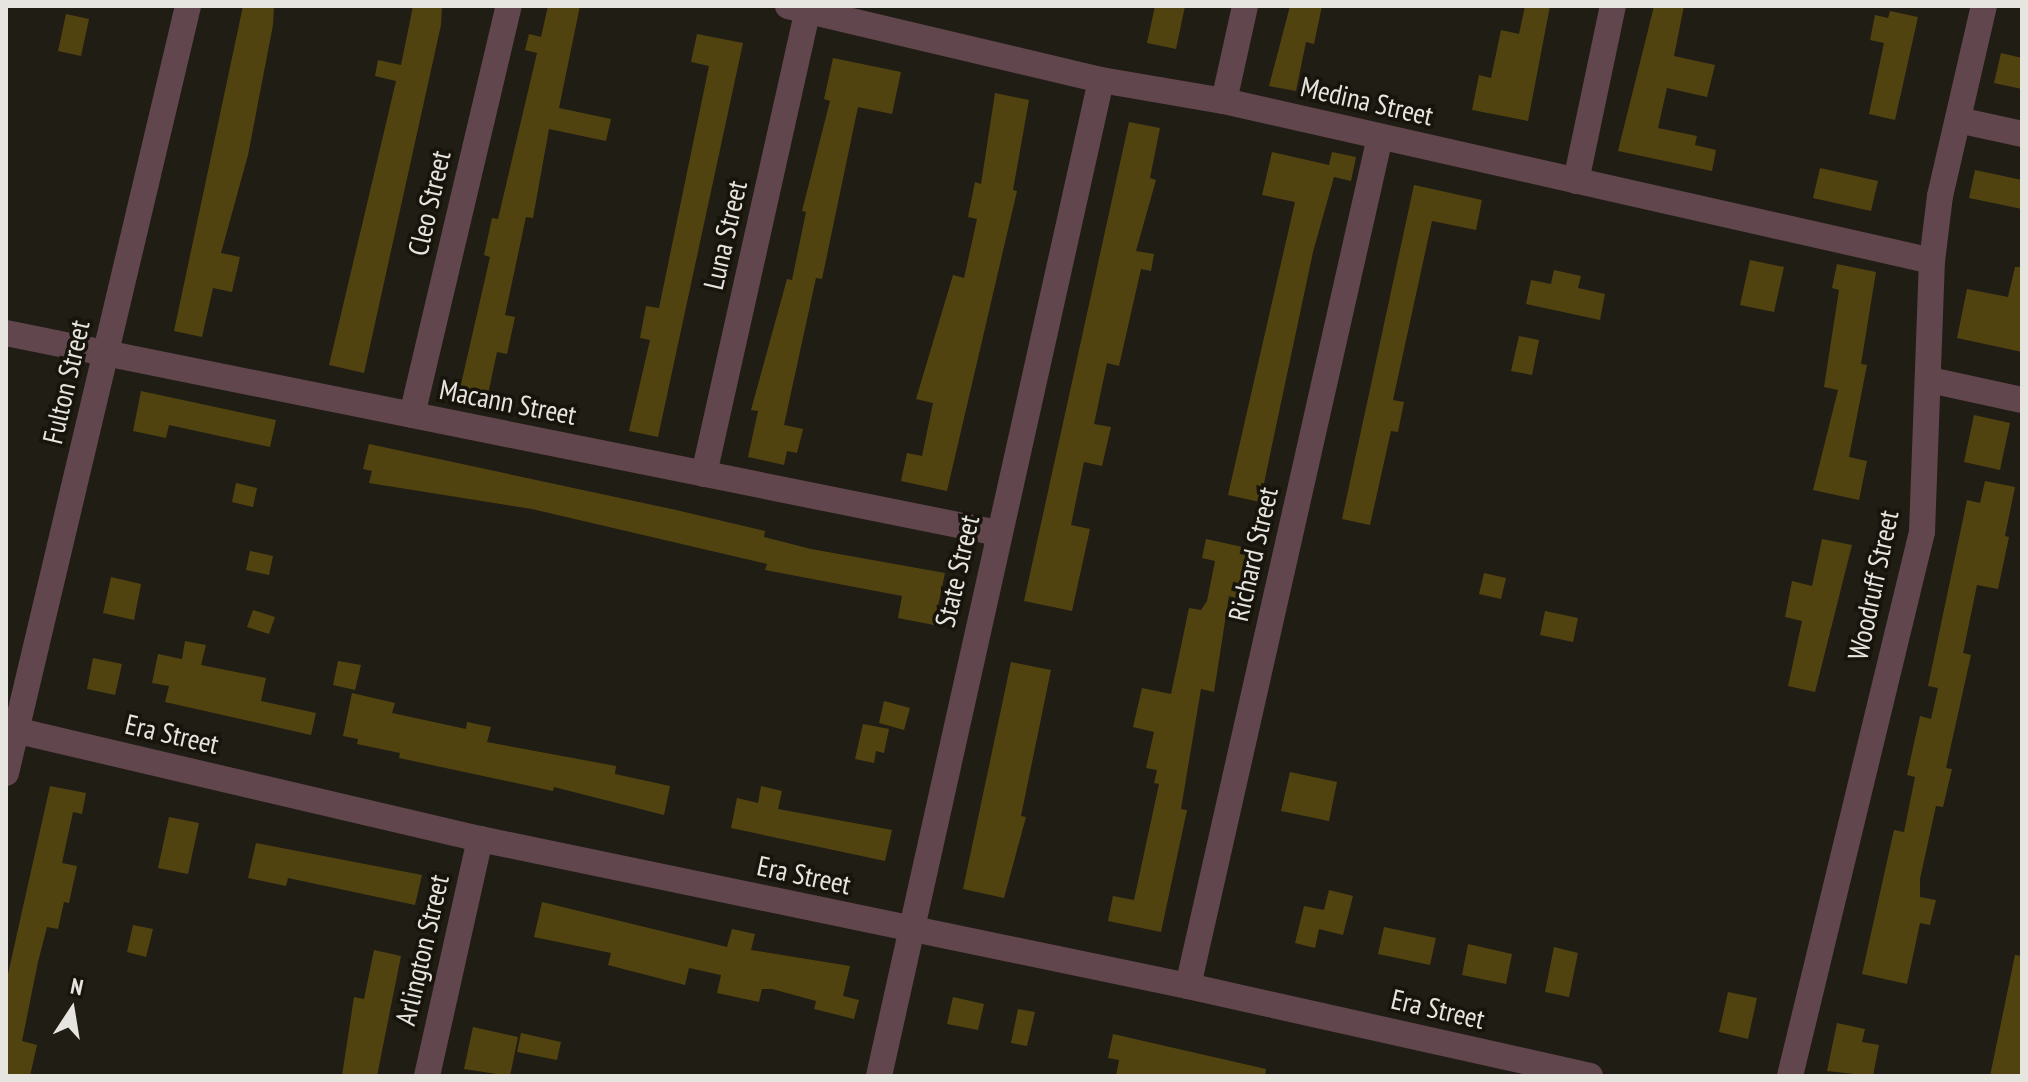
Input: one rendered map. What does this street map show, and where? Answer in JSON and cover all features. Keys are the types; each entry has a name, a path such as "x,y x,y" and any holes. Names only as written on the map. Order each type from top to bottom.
{"street":[{"name":"Fulton Street","path":"6,773 11,729 188,6"},
{"name":"Cleo Street","path":"412,415 509,6"},
{"path":"1224,101 1245,6"},
{"path":"1576,181 1613,6"},
{"name":"Woodruff Street","path":"1790,1076 1922,532 1932,261 1958,120 1984,6"},
{"name":"Medina Street","path":"798,8 880,16 1101,80 1224,101 1932,261"},
{"name":"Luna Street","path":"704,474 798,8"},
{"name":"State Street","path":"879,1076 1101,80"},
{"path":"1958,120 2022,134"},
{"name":"Richard Street","path":"1188,986 1380,137"},
{"name":"Macann Street","path":"6,333 998,533"},
{"path":"1930,380 2022,400"},
{"name":"Era Street","path":"11,729 480,839 1188,986 1590,1076"},
{"name":"Arlington Street","path":"427,1076 480,839"}],"building":[{"path":"243,6 274,6 273,25 248,155 221,253 240,257 232,292 213,288 202,337 174,331"},
{"path":"413,6 442,6 441,25 364,373 329,365 396,81 375,76 378,60 401,65"},
{"path":"548,6 580,6 559,108 611,119 606,141 549,129 533,218 526,217 505,315 515,317 507,354 497,352 487,399 459,393 490,257 484,255 492,218 498,219 537,53 525,50 529,34 541,37"},
{"path":"1155,6 1185,6 1176,49 1147,43"},
{"path":"1290,6 1322,6 1314,44 1306,42 1296,91 1269,86"},
{"path":"1525,6 1550,6 1528,121 1472,110 1479,75 1491,78 1501,30 1519,34"},
{"path":"1654,6 1684,6 1674,56 1715,65 1707,97 1667,88 1658,128 1697,136 1695,145 1716,150 1712,171 1618,151"},
{"path":"1890,11 1918,17 1895,120 1869,114 1884,43 1870,40 1875,15 1888,18"},
{"path":"66,14 89,19 81,56 58,51"},
{"path":"697,34 743,43 658,437 629,431 650,340 640,338 646,306 659,308 709,66 691,62"},
{"path":"2001,53 2022,58 2022,89 1994,83"},
{"path":"833,58 901,72 892,114 858,107 822,279 816,278 784,425 803,429 797,453 787,451 784,465 748,457 758,411 751,410 787,279 792,280 806,212 802,211 830,101 824,99"},
{"path":"995,93 1029,100 1013,190 1017,191 947,491 901,481 907,453 922,456 933,403 916,399 953,275 964,278 977,219 968,217 975,182 981,184"},
{"path":"1129,122 1160,128 1150,178 1156,180 1136,251 1154,254 1151,271 1141,269 1119,366 1107,363 1094,424 1111,427 1102,466 1084,462 1071,525 1090,529 1072,611 1024,601"},
{"path":"1272,152 1329,165 1332,152 1356,157 1351,181 1334,177 1313,252 1260,502 1228,495 1295,202 1262,195"},
{"path":"1820,168 1878,181 1871,211 1813,198"},
{"path":"1975,170 2022,180 2022,209 1969,198"},
{"path":"1414,185 1482,200 1476,230 1432,221 1393,400 1404,402 1398,432 1391,431 1370,525 1342,519"},
{"path":"1750,260 1784,267 1774,312 1740,305"},
{"path":"1837,264 1876,272 1861,364 1867,365 1849,457 1867,461 1859,500 1813,490 1838,390 1824,387 1839,290 1832,288"},
{"path":"2015,267 2022,267 2022,352 1957,338 1967,289 2008,297"},
{"path":"1554,270 1581,276 1578,288 1605,294 1600,320 1526,304 1531,280 1551,284"},
{"path":"1519,336 1539,340 1532,375 1511,371"},
{"path":"141,391 276,420 270,447 169,425 166,438 133,431"},
{"path":"1974,415 2010,423 2000,470 1964,462"},
{"path":"369,444 765,531 764,537 811,549 945,573 934,625 898,618 902,596 765,570 767,564 532,509 369,483 372,471 363,469"},
{"path":"1985,481 2015,487 2005,536 2009,537 1998,589 1977,585 1963,653 1971,655 1946,768 1952,769 1943,807 1936,806 1920,879 1920,897 1936,900 1930,925 1920,923 1907,984 1862,974 1894,830 1904,832 1915,777 1907,775 1920,716 1931,719 1938,688 1928,686 1967,500 1980,503"},
{"path":"236,483 257,488 253,507 232,502"},
{"path":"1206,539 1247,548 1236,598 1229,596 1214,692 1201,689 1181,809 1187,810 1161,932 1108,921 1113,896 1134,900 1159,784 1154,783 1157,770 1146,768 1154,732 1133,727 1142,688 1171,694 1189,608 1201,610 1207,601 1215,561 1202,558"},
{"path":"1822,539 1852,545 1815,692 1788,686 1802,621 1785,617 1792,581 1812,586"},
{"path":"250,551 273,556 269,575 246,570"},
{"path":"1484,573 1506,578 1501,599 1479,594"},
{"path":"111,577 141,584 134,620 103,613"},
{"path":"253,610 275,617 269,634 247,627"},
{"path":"1545,611 1578,618 1573,642 1540,635"},
{"path":"185,641 206,645 201,665 266,678 261,701 316,713 311,735 165,702 169,686 152,683 158,654 182,659"},
{"path":"93,658 122,664 115,695 87,689"},
{"path":"338,661 361,665 355,690 333,685"},
{"path":"1011,662 1051,670 1021,816 1026,817 1004,898 963,889"},
{"path":"352,693 395,703 392,713 466,729 467,722 491,727 487,742 616,766 615,774 670,786 664,815 554,787 553,791 399,758 400,753 357,744 358,739 343,736"},
{"path":"884,701 910,708 904,730 879,723"},
{"path":"863,724 889,729 884,753 876,751 874,763 855,759"},
{"path":"1290,772 1337,782 1329,821 1281,811"},
{"path":"50,786 86,793 82,814 73,812 62,863 77,866 69,903 64,902 58,929 47,927 38,962 22,1041 37,1045 30,1076 6,1076 6,983"},
{"path":"761,786 782,791 778,809 892,830 885,861 731,828 737,798 758,803"},
{"path":"169,817 199,823 188,874 158,868"},
{"path":"256,843 422,875 415,905 288,878 286,886 248,878"},
{"path":"1329,890 1353,896 1343,935 1319,929 1315,948 1295,943 1304,906 1324,910"},
{"path":"542,902 727,947 732,929 755,934 751,950 850,966 843,996 859,1000 854,1019 814,1009 816,1001 772,989 762,989 759,1002 717,993 721,975 689,968 685,985 608,965 611,953 534,937"},
{"path":"133,925 153,929 146,957 127,952"},
{"path":"1384,927 1436,938 1430,965 1378,954"},
{"path":"1468,944 1512,954 1506,984 1462,975"},
{"path":"1554,947 1578,953 1569,997 1545,992"},
{"path":"374,950 401,956 377,1076 342,1076 354,997 364,999"},
{"path":"2015,955 2022,956 2022,1076 1990,1076"},
{"path":"1728,992 1757,998 1748,1039 1719,1032"},
{"path":"953,997 984,1004 978,1030 947,1024"},
{"path":"1018,1009 1035,1012 1027,1046 1011,1043"},
{"path":"1837,1023 1865,1029 1862,1042 1879,1045 1873,1076 1827,1071"},
{"path":"473,1027 518,1037 510,1076 464,1069"},
{"path":"521,1033 561,1042 557,1060 517,1052"},
{"path":"1113,1034 1266,1069 1265,1076 1116,1076 1119,1060 1108,1058"}]}
